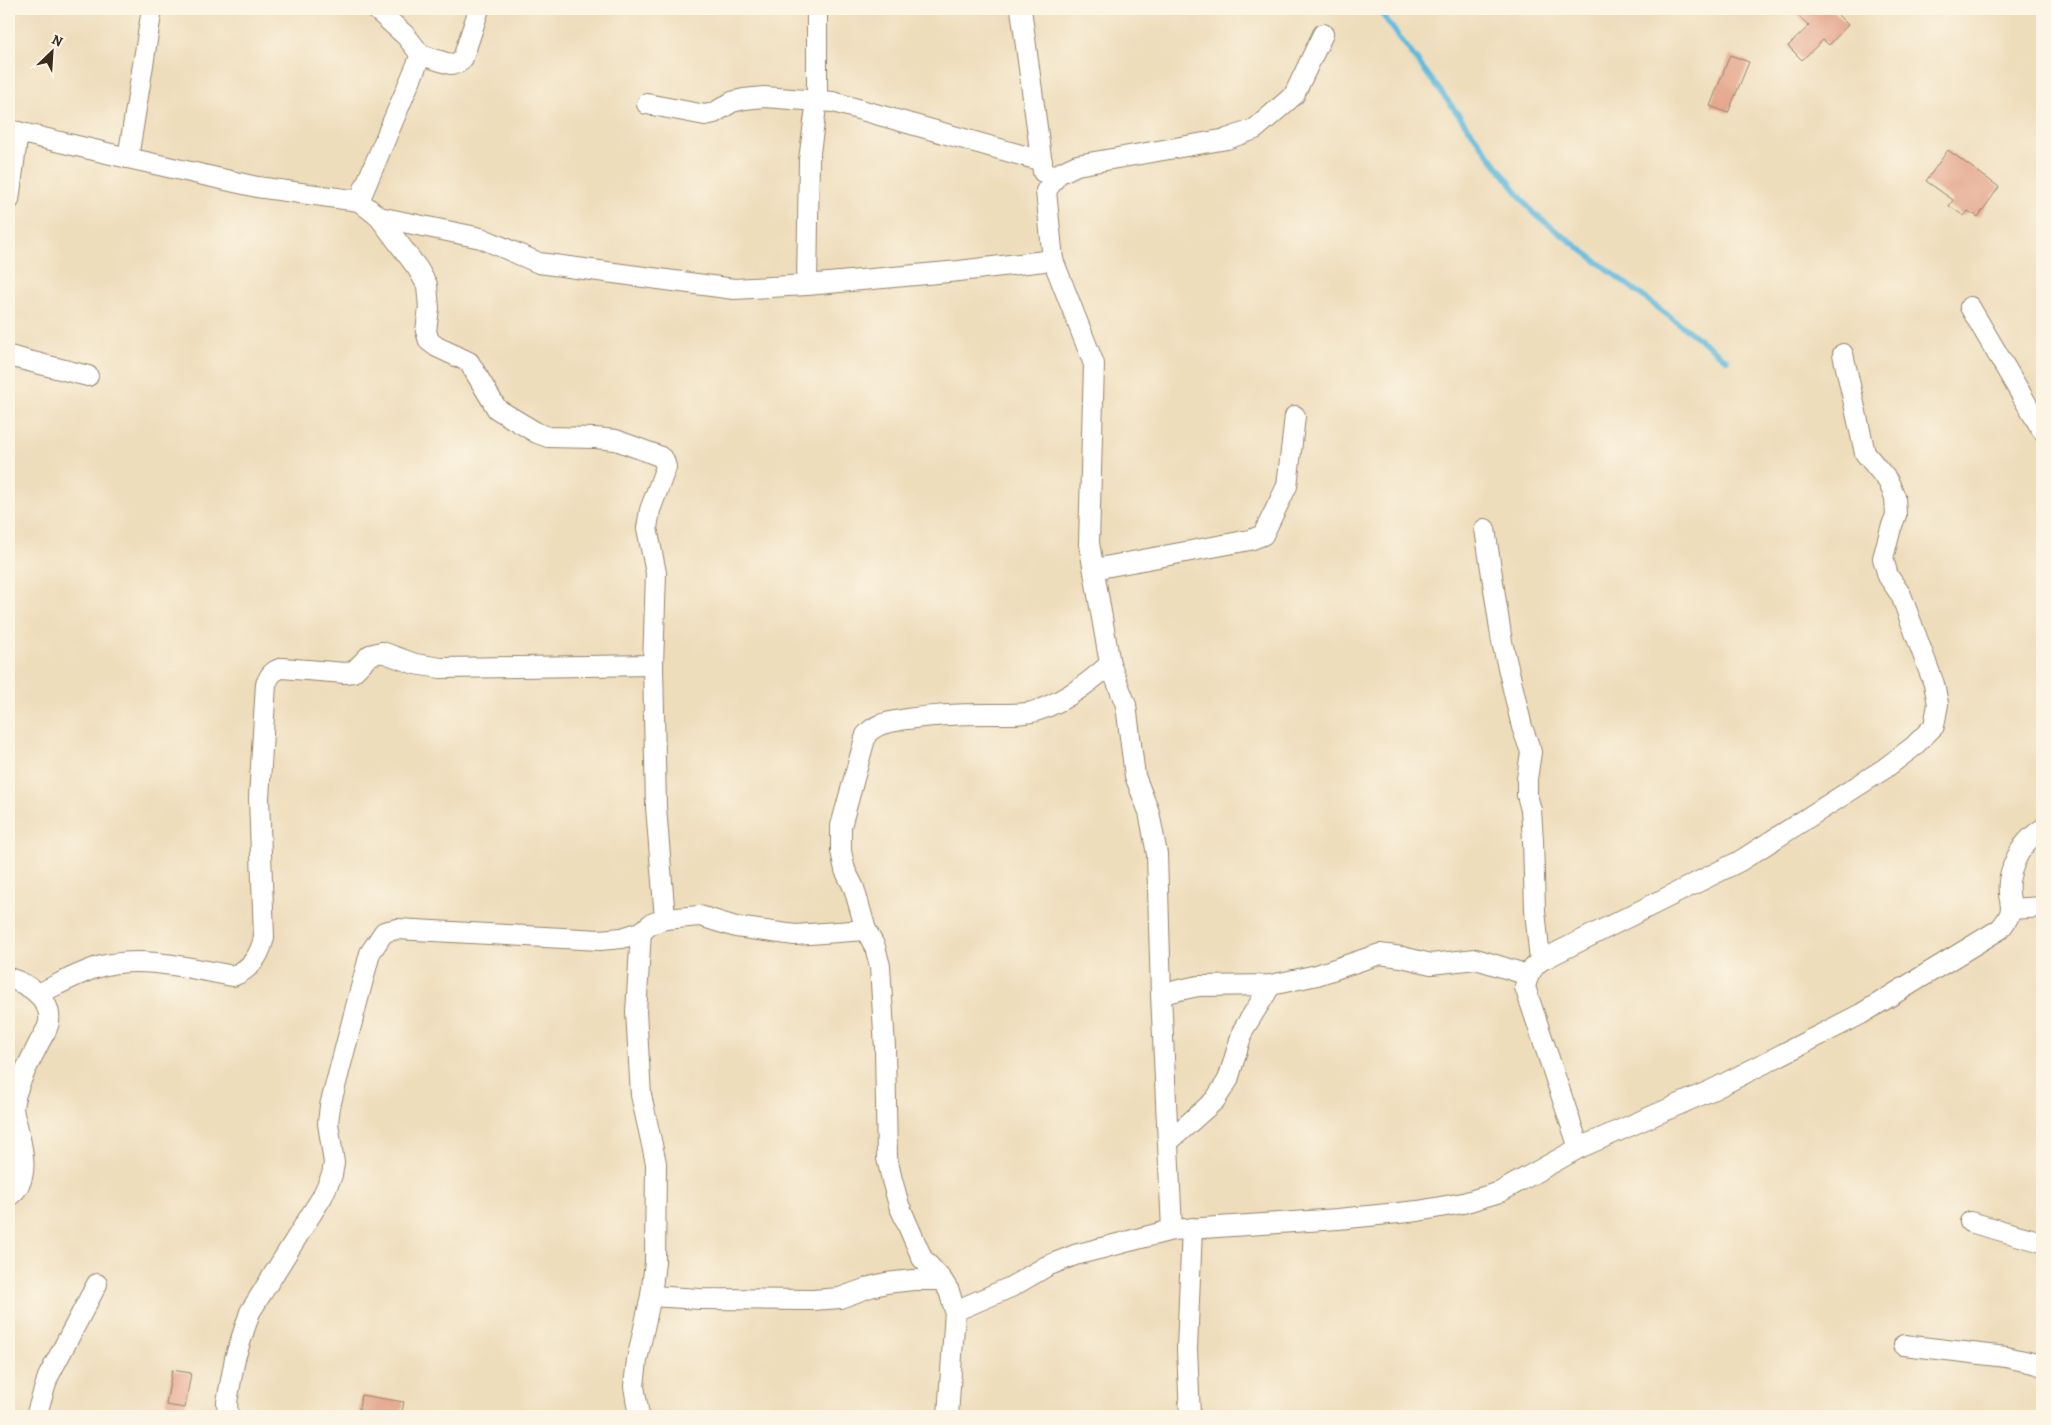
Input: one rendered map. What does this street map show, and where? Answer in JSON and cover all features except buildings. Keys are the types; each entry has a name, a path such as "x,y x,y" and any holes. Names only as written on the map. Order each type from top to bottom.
{"street":[{"path":"128,158 152,9"},
{"path":"376,9 406,36 421,55 450,64 458,63 463,58 479,9"},
{"path":"807,285 809,160 817,100 817,9"},
{"path":"1021,9 1046,191 1053,260 1094,364 1089,543 1110,664 1126,705 1135,776 1149,812 1157,854 1161,994 1172,1230"},
{"path":"1046,191 1058,174 1077,165 1227,139 1255,129 1294,95 1323,34"},
{"path":"359,201 421,55"},
{"path":"647,104 705,115 714,113 732,102 744,99 764,97 817,100 855,106 1042,161"},
{"path":"9,200 13,131 257,187 359,201 379,217 418,269 427,286 429,308 426,330 429,341 468,362 498,408 537,433 548,437 616,440 659,456 664,460 666,467 647,520 656,573 653,665 656,806 665,919"},
{"path":"379,217 481,238 539,263 734,289 807,285 959,272 1053,260"},
{"path":"1970,307 2042,430"},
{"path":"1161,994 1198,986 1230,987 1271,984 1317,975 1380,954 1431,964 1476,959 1534,968 1740,860 1884,769 1913,747 1934,726 1938,704 1934,684 1901,595 1888,576 1883,558 1896,515 1895,497 1888,480 1865,454 1843,354"},
{"path":"9,356 88,376"},
{"path":"1094,569 1250,540 1263,535 1287,486 1295,416"},
{"path":"1485,529 1502,642 1522,727 1532,752 1527,779 1527,795 1534,840 1534,968 1525,987 1579,1148"},
{"path":"38,994 95,968 122,963 162,964 232,976 242,972 254,962 262,947 264,937 259,798 266,684 270,674 276,670 282,668 353,672 370,655 382,652 415,664 441,668 653,665"},
{"path":"948,1416 955,1311 949,1291 942,1280 922,1258 899,1204 892,1180 887,1158 886,1048 880,966 875,947 866,930 854,888 843,860 841,826 866,735 873,727 883,723 939,715 1018,714 1033,712 1079,689 1110,664"},
{"path":"955,1311 1011,1287 1047,1266 1075,1255 1172,1230 1338,1219 1418,1211 1463,1203 1500,1192 1579,1148 1712,1090 1861,1014 2000,929 2008,920 2012,909 2009,880 2016,861 2026,842 2042,829"},
{"path":"2012,909 2042,907"},
{"path":"228,1416 227,1402 235,1358 250,1312 322,1197 332,1175 334,1164 328,1123 330,1106 370,952 384,932 396,929 600,940 622,938 641,932 651,924 665,919 700,916 736,927 795,935 866,930"},
{"path":"639,1416 634,1386 637,1360 651,1296 655,1262 656,1162 641,1095 636,1012 641,932"},
{"path":"9,978 21,982 38,994 48,1007 49,1023 16,1094 13,1109 23,1150 24,1163 22,1179 14,1192 9,1196"},
{"path":"1168,1142 1215,1100 1228,1080 1243,1030 1271,984"},
{"path":"1970,1222 2042,1242"},
{"path":"1190,1416 1187,1349 1192,1228"},
{"path":"651,1296 734,1300 813,1300 840,1298 870,1286 886,1283 913,1280 942,1280"},
{"path":"36,1416 48,1377 96,1284"},
{"path":"1904,1345 2006,1357 2042,1365"}],"waterway":[{"path":"1378,9 1533,213 1727,360"}]}
